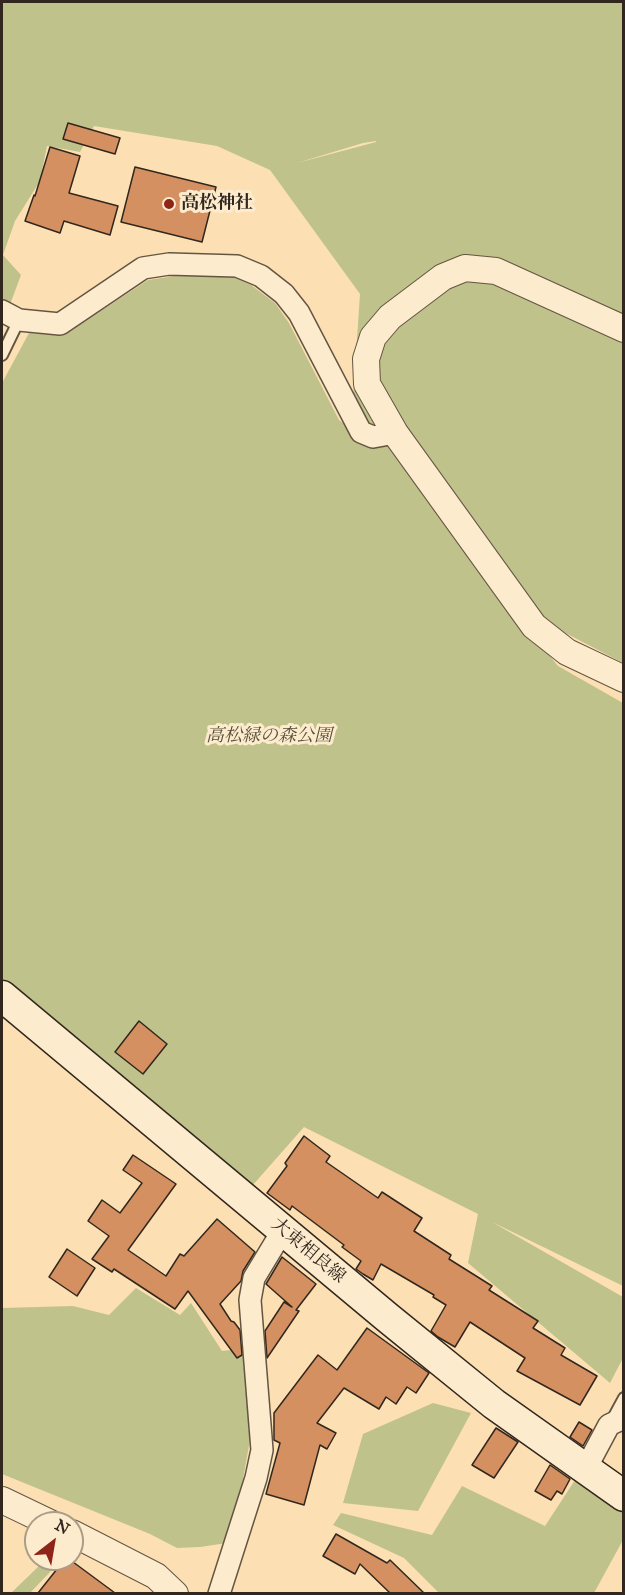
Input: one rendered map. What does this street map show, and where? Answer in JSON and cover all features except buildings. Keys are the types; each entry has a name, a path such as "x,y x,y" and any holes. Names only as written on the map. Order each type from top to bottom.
{"main road":[{"name":"大東相良線","path":"2,996 494,1404 624,1496"}],"street":[{"path":"10,316 60,324 143,268 169,264 237,266 261,276 284,294 299,313 361,432 373,437 395,433"},
{"path":"624,329 496,271 465,268 443,277 390,317 373,337 366,359 367,384 395,433 534,626 567,652 624,680"},
{"path":"219,1593 256,1478 262,1450 250,1300 254,1278 284,1230"},
{"path":"585,1470 616,1421"},
{"path":"2,1500 25,1511"},
{"path":"84,1539 156,1576 175,1593"}],"lane":[{"path":"2,355 10,316"},
{"path":"616,1421 624,1398"}],"green space":[{"name":"高松緑の森公園","path":"2,2 623,2 623,663 506,602 558,666 623,703 623,1286 492,1222 623,1297 623,1358 610,1383 468,1263 478,1214 304,1127 252,1186 115,1071 2,982 2,383 29,333 63,336 148,280 175,276 228,275 251,285 275,303 289,323 339,420 351,429 360,294 270,170 217,146 94,126 80,152 47,146 40,181 15,221 3,255 21,275 2,326","holes":["376,142 297,163 363,143"]},
{"path":"136,1288 180,1315 191,1303 222,1351 249,1348 250,1440 235,1523 227,1543 177,1548 150,1534 2,1474 2,1308 73,1306 109,1315"},
{"path":"433,1403 471,1413 418,1511 343,1503 363,1434"},
{"path":"577,1477 623,1505 623,1540 594,1593 439,1593 404,1558 333,1525 341,1513 432,1535 462,1486 545,1526"},
{"path":"34,1571 50,1571 30,1593 11,1593"}],"place":[{"name":"高松神社","path":"169,204"}]}
